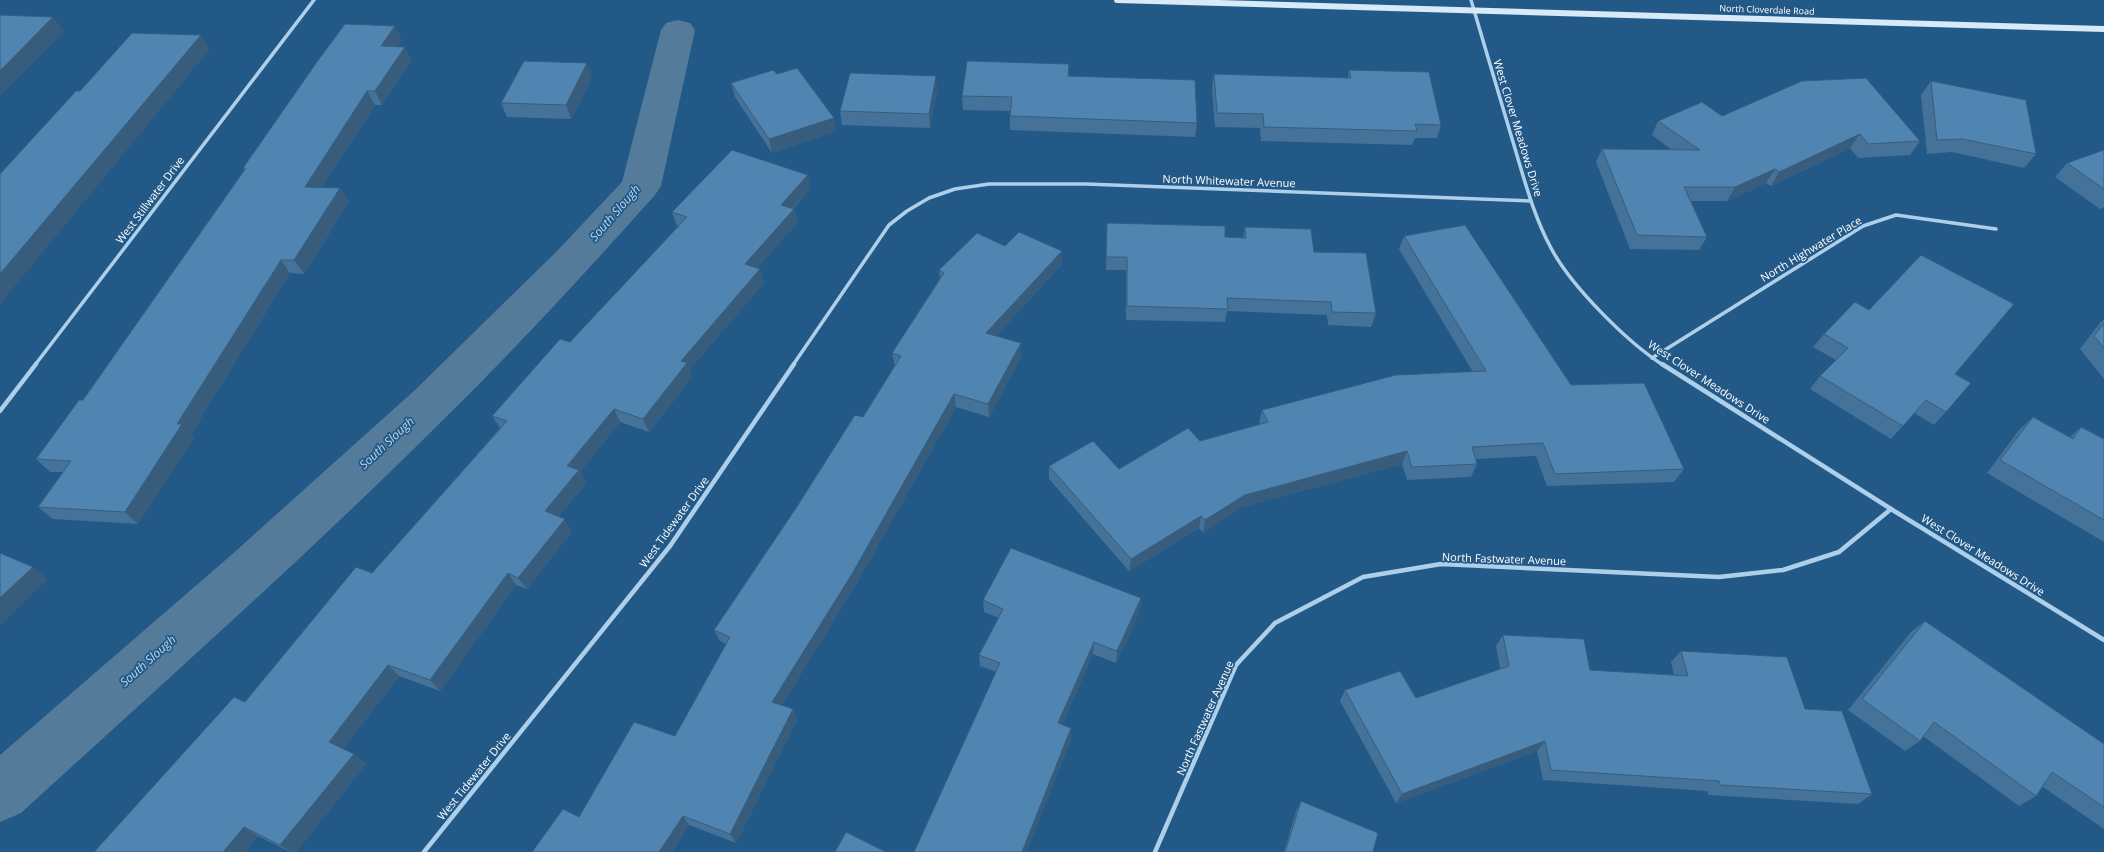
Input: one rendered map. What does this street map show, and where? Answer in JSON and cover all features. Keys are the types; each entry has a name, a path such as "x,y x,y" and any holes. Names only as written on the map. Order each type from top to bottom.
{"main road":[{"name":"North Cloverdale Road","path":"1117,0 2104,29"}],"street":[{"name":"West Stillwater Drive","path":"0,411 314,0"},
{"name":"West Clover Meadows Drive","path":"1471,0 1531,201 1551,248 1573,280 1602,313 1652,358 1891,509 2104,640"},
{"name":"North Whitewater Avenue","path":"929,198 955,189 989,184 1086,184 1531,201"},
{"name":"West Tidewater Drive","path":"424,852 670,546 889,225 906,211 929,198"},
{"name":"North Highwater Place","path":"1652,358 1863,226 1896,215 1996,229"},
{"name":"North Fastwater Avenue","path":"1156,852 1236,665 1275,623 1363,577 1441,564 1719,577 1783,570 1839,552 1891,509"}],"building":[{"path":"0,15 53,17 0,71"},
{"path":"345,24 395,26 381,46 405,47 375,91 367,91 305,187 340,188 294,260 281,260 177,424 182,424 125,512 38,507 71,461 36,459 79,400 83,400 246,168 243,168"},
{"path":"132,33 201,35 0,274 0,174 76,91 80,91"},
{"path":"524,61 587,63 566,105 501,103"},
{"path":"967,61 1069,64 1068,76 1195,80 1197,123 1010,116 1012,97 962,96"},
{"path":"797,68 834,118 769,139 731,83 773,70 777,74"},
{"path":"1349,70 1429,72 1441,125 1415,124 1417,131 1264,127 1263,114 1217,113 1214,74 1351,78"},
{"path":"850,73 936,76 929,114 840,111"},
{"path":"1866,78 1920,141 1868,144 1860,134 1779,172 1775,169 1735,187 1684,187 1707,237 1637,235 1602,149 1700,150 1658,121 1702,102 1722,116 1802,81"},
{"path":"1931,81 2026,100 2036,154 1962,139 1937,140"},
{"path":"732,150 808,175 781,205 794,209 745,264 760,269 681,361 687,363 643,419 614,409 567,466 579,470 545,511 565,519 518,578 508,573 430,680 388,665 329,742 354,754 280,845 244,827 223,852 94,852 234,697 245,702 356,567 372,573 507,421 492,416 560,339 570,342 687,217 672,212"},
{"path":"2104,150 2104,189 2067,163"},
{"path":"1107,223 1225,226 1225,237 1246,238 1245,227 1311,229 1314,252 1366,253 1376,313 1332,312 1331,302 1227,298 1228,309 1127,306 1127,257 1106,257"},
{"path":"1465,225 1571,385 1644,383 1684,469 1555,474 1543,443 1472,447 1477,464 1412,467 1407,451 1245,495 1205,520 1201,516 1131,559 1049,466 1093,441 1119,469 1188,428 1200,441 1268,422 1262,410 1396,375 1486,371 1404,236"},
{"path":"1019,232 1062,251 986,333 1021,343 988,404 954,394 852,574 772,702 793,709 730,834 683,816 659,852 532,852 563,809 579,817 634,722 675,736 730,637 714,630 796,508 855,415 863,417 901,356 892,353 944,273 939,270 977,233 1005,246"},
{"path":"1921,255 2014,304 1955,374 1971,383 1946,412 1926,400 1903,426 1820,376 1848,348 1824,334 1855,302 1869,310"},
{"path":"2104,323 2104,348 2094,336"},
{"path":"2033,417 2073,439 2081,427 2104,439 2104,520 2000,460"},
{"path":"1011,548 1141,598 1117,651 1094,642 1058,723 1071,728 1022,852 914,852 1000,663 979,655 1003,609 983,600"},
{"path":"0,553 33,567 0,598"},
{"path":"1925,621 2104,744 2104,807 2052,772 2036,796 1934,722 1920,741 1862,699"},
{"path":"1503,635 1584,639 1590,670 1688,676 1681,651 1787,657 1805,709 1842,711 1872,794 1720,785 1719,781 1551,770 1545,741 1402,794 1345,690 1400,671 1416,698 1509,666"},
{"path":"1301,801 1378,833 1373,852 1285,852"},
{"path":"846,832 886,852 835,852"}],"waterway":[{"name":"South Slough","path":"0,793 247,573 431,403 571,262 641,186 678,30"}]}
